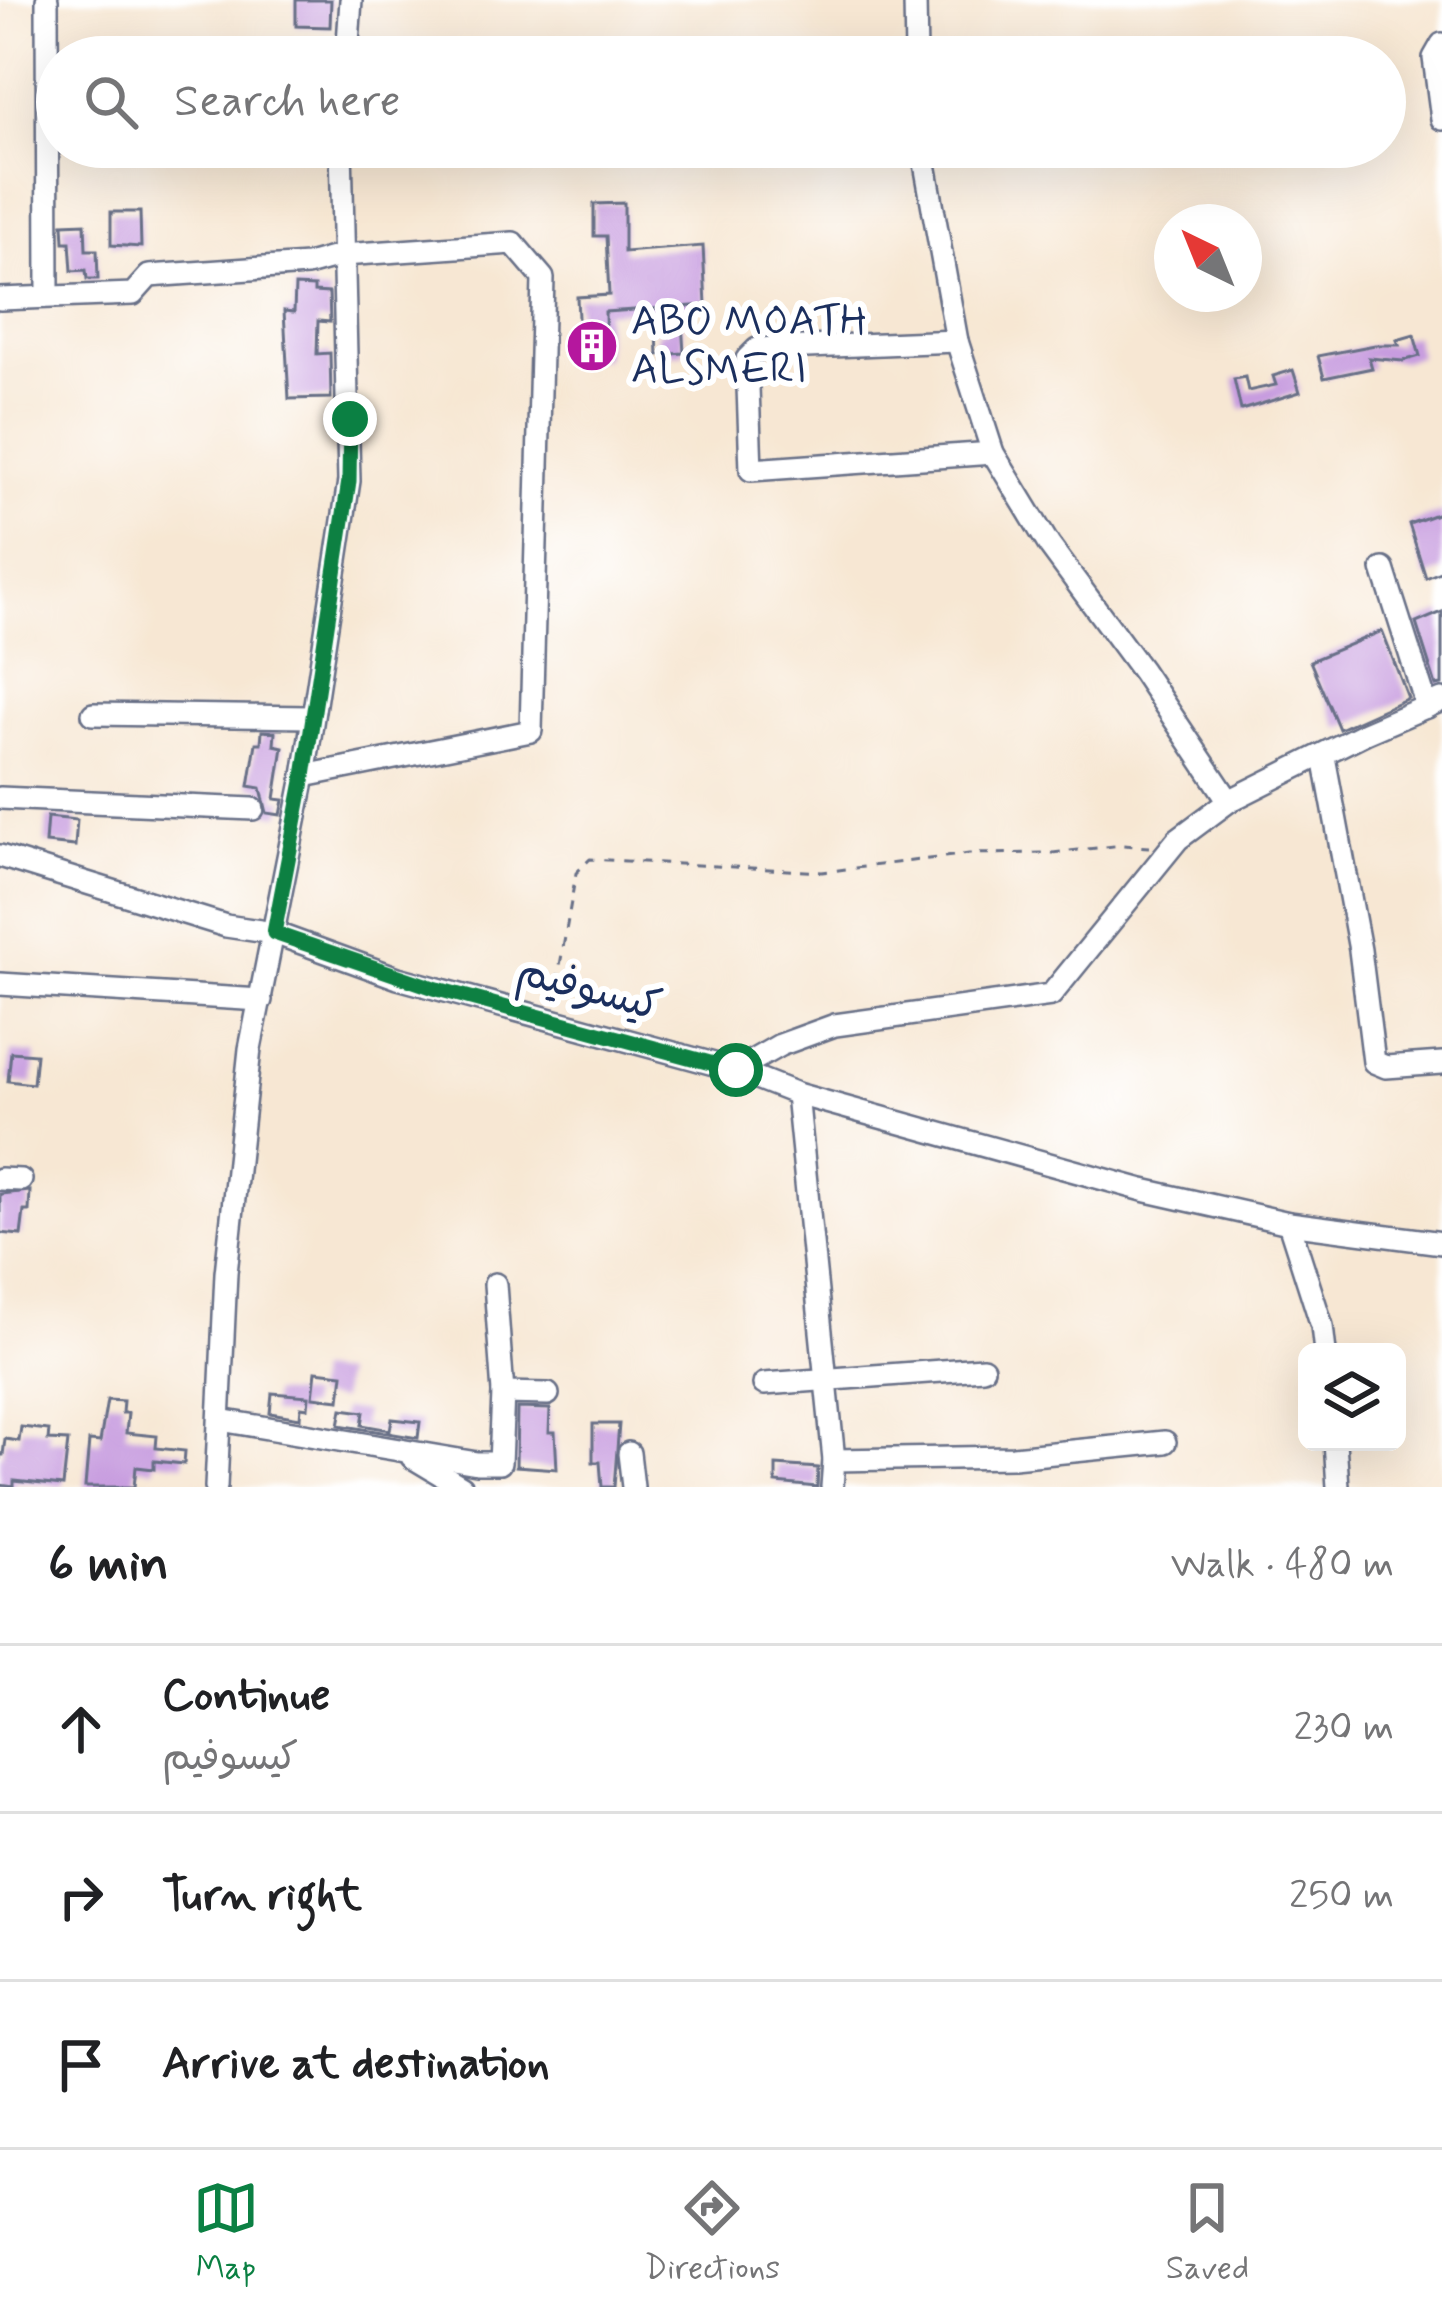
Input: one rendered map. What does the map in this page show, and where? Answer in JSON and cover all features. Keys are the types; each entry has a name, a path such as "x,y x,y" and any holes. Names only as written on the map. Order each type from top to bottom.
{"street":[{"path":"46,0 46,36"},
{"path":"348,36 351,0"},
{"path":"915,0 916,36"},
{"path":"1442,44 1434,58 1442,118"},
{"path":"47,168 48,295"},
{"path":"216,1487 228,1249 250,1049 304,776 349,481 341,168"},
{"path":"926,168 957,341 993,453 1048,545 1142,670 1229,801"},
{"path":"0,299 133,294 149,276 513,243 543,278 531,730 304,776"},
{"path":"957,341 757,349 747,359 751,470 993,453"},
{"path":"736,1070 780,1045 836,1024 1051,994 1170,849 1229,801 1435,704 1383,569"},
{"path":"93,715 310,717"},
{"path":"1324,757 1360,950 1374,1062 1386,1066 1442,1063"},
{"path":"0,798 253,809"},
{"name":"كيسوفيم","path":"0,856 226,926 274,933 398,978 736,1070 797,1094 1143,1190 1289,1223 1442,1243"},
{"path":"0,984 261,1000"},
{"path":"797,1094 834,1460 832,1487"},
{"path":"1289,1223 1324,1343"},
{"path":"220,1420 500,1463 503,1393 495,1284"},
{"path":"764,1384 983,1368"},
{"path":"503,1393 548,1394"},
{"path":"834,1460 1013,1457 1165,1442"},
{"path":"401,1451 462,1487"},
{"path":"1336,1451 1338,1487"},
{"path":"629,1453 633,1487"}],"path":[{"path":"550,1020 576,873 590,860 822,872 969,854 1053,853 1122,845 1170,849"}],"building":[{"path":"296,0 331,0 330,27 296,26"},
{"path":"624,203 624,252 703,246 706,305 681,307 684,353 658,355 657,332 665,332 664,308 605,312 606,358 580,359 577,297 609,295 606,236 594,236 594,204"},
{"path":"111,212 140,212 141,247 111,245"},
{"path":"85,223 86,250 97,250 98,279 87,279 86,270 72,271 70,242 64,242 63,224"},
{"path":"295,286 329,293 330,322 318,321 317,354 330,353 331,398 289,399 284,311 294,312"},
{"path":"1414,335 1420,356 1403,361 1369,358 1372,368 1324,378 1318,356 1399,345 1397,340"},
{"path":"1293,370 1300,392 1241,410 1234,379 1245,377 1248,391 1276,385 1273,376"},
{"path":"1442,512 1442,571 1426,578 1409,524"},
{"path":"1442,612 1442,685 1436,686 1416,623"},
{"path":"1382,631 1408,698 1339,729 1310,661"},
{"path":"262,731 275,732 274,745 283,747 275,799 284,800 281,815 267,813 261,788 249,786"},
{"path":"47,817 77,820 75,846 45,843"},
{"path":"11,1052 36,1054 33,1084 8,1081"},
{"path":"30,1191 21,1235 0,1233 0,1194"},
{"path":"316,1371 343,1374 340,1400 313,1397"},
{"path":"272,1393 309,1396 308,1408 301,1407 300,1418 270,1413"},
{"path":"107,1400 123,1401 122,1413 128,1413 126,1433 157,1436 156,1448 185,1451 184,1464 154,1461 154,1469 136,1467 134,1487 85,1487 89,1441 100,1442"},
{"path":"517,1408 550,1409 549,1432 555,1432 557,1469 516,1466"},
{"path":"342,1409 364,1412 362,1425 390,1430 392,1419 420,1422 418,1438 339,1425"},
{"path":"593,1424 619,1424 614,1487 602,1487 600,1462 593,1462"},
{"path":"21,1427 49,1430 48,1440 68,1441 63,1486 14,1481 14,1487 0,1485 5,1439 19,1441"},
{"path":"776,1465 818,1468 817,1487 776,1483"}],"place":[{"name":"ABO MOATH ALSMERI","path":"592,346"}],"route":[{"path":"350,419 349,481 304,776 274,933 398,978 736,1070"}]}
